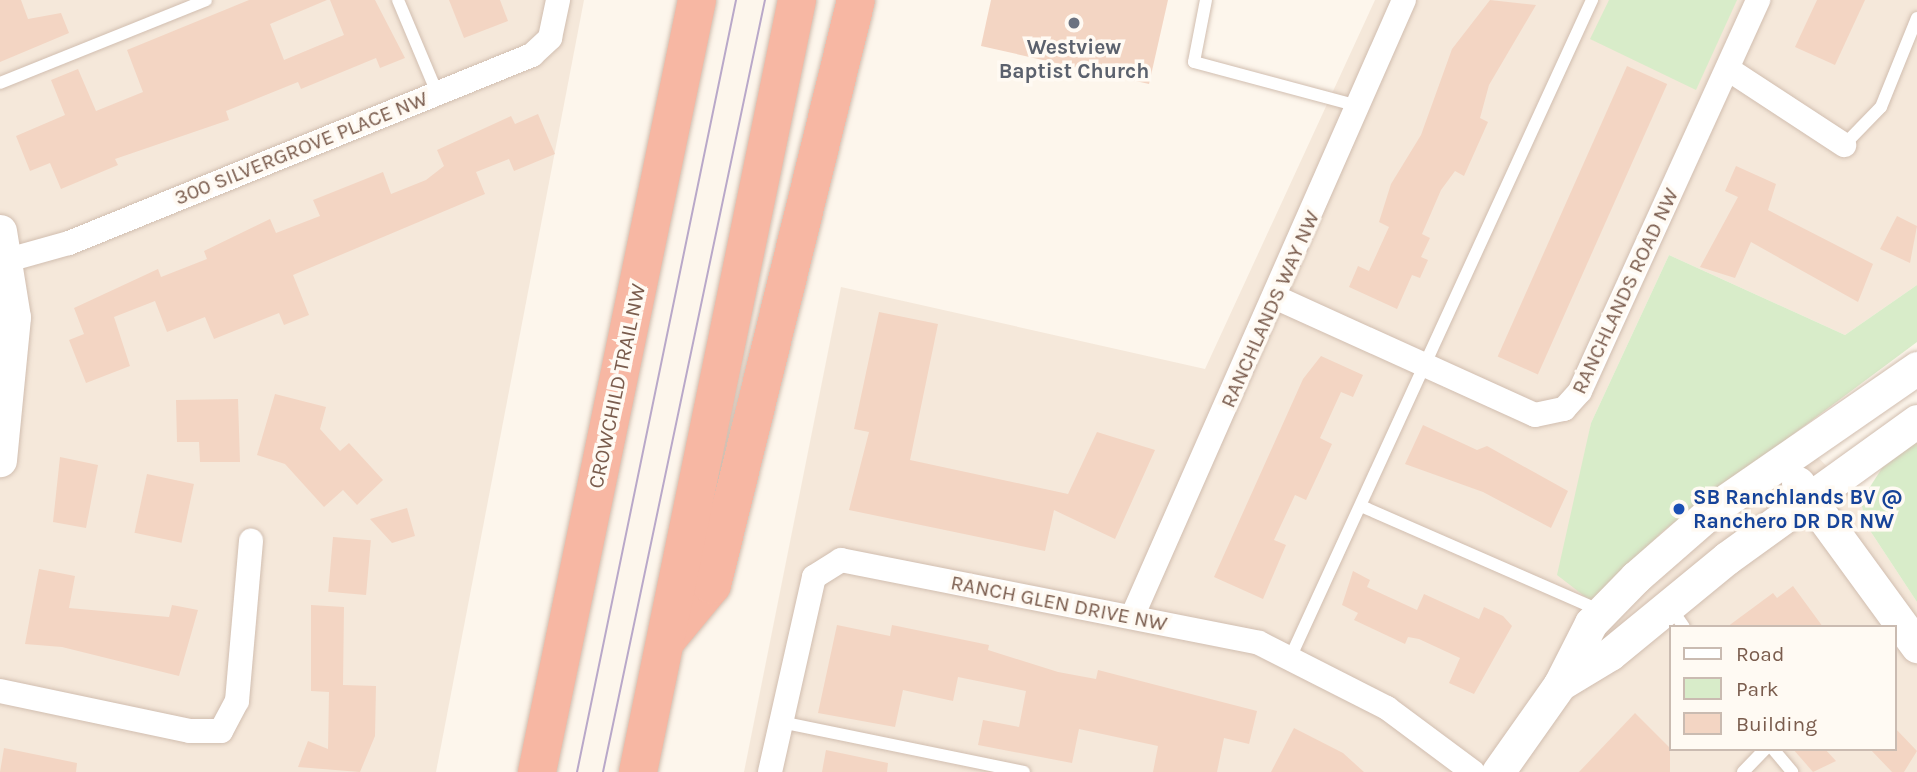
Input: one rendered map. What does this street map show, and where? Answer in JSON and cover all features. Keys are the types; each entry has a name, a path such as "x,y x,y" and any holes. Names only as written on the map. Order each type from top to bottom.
{"highway":[{"name":"CROWCHILD TRAIL NW","path":"537,772 697,0"},
{"path":"638,772 797,0"},
{"path":"665,641 712,585 856,0"}],"street":[{"name":"300 SILVERGROVE PLACE NW","path":"4,246 69,243 545,47 558,0"},
{"name":"RANCHLANDS WAY NW","path":"1132,617 1277,298 1404,0"},
{"name":"RANCHLANDS ROAD NW","path":"1277,298 1535,415 1574,402 1758,0"},
{"path":"1728,69 1844,145"},
{"path":"0,460 12,370 4,246"},
{"path":"1498,772 1560,684 1603,611 1715,508 1917,368"},
{"path":"1560,684 1676,615 1811,499 1917,421"},
{"path":"1782,462 1917,646"},
{"path":"0,691 190,731 221,731 237,701 251,541"},
{"name":"RANCH GLEN DRIVE NW","path":"770,772 814,578 832,562 1132,617 1291,656 1387,708 1473,772"}],"lane":[{"path":"0,83 206,0"},
{"path":"398,0 437,93"},
{"path":"1206,0 1194,62 1358,106"},
{"path":"1291,656 1592,0"},
{"path":"1844,145 1881,107 1917,19"},
{"path":"1361,506 1603,611"},
{"path":"780,722 1024,772"},
{"path":"1743,772 1763,751"},
{"path":"1775,751 1791,772"}],"shaded area":[{"path":"0,0 584,0 436,772 0,772"},
{"path":"1375,0 1917,0 1917,285 1845,335 1669,255 1591,423 1585,460 1592,602 1663,531 1793,432 1861,501 1865,523 1917,602 1917,772 744,772 841,287 1205,369"}],"green space":[{"path":"1609,0 1737,0 1696,90 1590,39"},
{"path":"1669,255 1845,335 1917,285 1917,342 1663,531 1592,602 1557,575 1591,423"},
{"path":"1917,442 1917,602 1865,523 1861,501 1882,468"}],"building":[{"path":"0,0 21,0 28,19 61,13 69,33 0,62"},
{"path":"249,0 327,0 270,24 284,60 344,35 330,0 375,0 405,58 380,68 376,58 301,89 298,82 226,111 229,120 115,159 118,165 61,189 50,163 30,171 16,136 65,115 51,80 78,69 96,111 143,92 127,50"},
{"path":"449,0 500,0 508,21 464,38"},
{"name":"Westview Baptist Church","path":"991,0 1168,0 1149,84 981,46"},
{"path":"1490,0 1536,5 1489,85 1480,118 1488,122 1464,176 1455,171 1441,190 1422,234 1430,238 1421,257 1428,260 1420,278 1412,275 1397,309 1349,287 1358,266 1369,271 1389,227 1379,222 1391,184 1421,135 1452,49"},
{"path":"1817,0 1865,0 1835,65 1795,47"},
{"path":"1627,66 1667,84 1538,374 1498,357"},
{"path":"538,114 555,154 514,171 509,159 476,172 485,194 293,275 309,315 284,325 279,313 214,339 205,317 167,332 155,301 114,317 130,366 86,383 69,340 84,334 74,308 158,269 161,277 207,259 204,251 270,219 276,233 320,216 313,200 383,172 391,194 426,180 444,166 437,150 511,116 515,124"},
{"path":"1736,166 1776,184 1768,210 1873,264 1858,302 1751,242 1735,278 1700,267 1738,197 1725,191"},
{"path":"1897,216 1917,226 1910,263 1880,249"},
{"path":"879,312 938,324 910,460 1068,494 1097,432 1155,450 1115,539 1054,510 1045,551 849,510 869,432 854,429"},
{"path":"1321,356 1363,375 1353,397 1341,392 1320,438 1332,444 1306,500 1295,495 1274,540 1286,545 1263,599 1214,577 1303,379"},
{"path":"275,394 326,407 320,429 340,451 349,443 383,480 357,505 343,490 324,507 285,464 257,455"},
{"path":"238,399 240,462 200,462 199,442 177,442 176,400"},
{"path":"1423,425 1477,450 1487,446 1568,491 1551,528 1483,492 1405,464"},
{"path":"60,457 98,465 86,528 53,522"},
{"path":"147,474 194,484 181,543 135,533"},
{"path":"407,508 415,536 392,543 370,519"},
{"path":"333,537 371,540 366,595 328,592"},
{"path":"39,569 75,576 69,608 169,617 172,605 198,610 179,676 62,647 25,644"},
{"path":"1353,571 1370,580 1367,587 1417,610 1424,594 1479,619 1484,607 1503,616 1512,626 1474,694 1449,683 1460,658 1419,639 1408,637 1405,644 1354,620 1358,613 1342,605"},
{"path":"1793,586 1822,625 1730,625 1773,593 1777,598"},
{"path":"311,605 344,607 343,685 376,686 375,736 360,772 298,767 308,741 328,749 329,692 311,691"},
{"path":"837,625 890,636 892,625 989,645 988,650 1058,672 1096,679 1098,670 1257,711 1249,744 1224,738 1217,772 1153,772 1158,746 1079,729 1072,763 978,745 983,720 1019,727 1026,691 958,677 953,701 903,690 895,727 818,713"},
{"path":"1635,713 1670,751 1670,772 1579,772"},
{"path":"1294,728 1343,753 1364,772 1271,772"},
{"path":"1896,729 1917,751 1904,772 1892,772 1872,751 1896,751"},
{"path":"4,748 77,763 76,772 0,772"},
{"path":"826,750 888,763 887,772 822,772"},
{"path":"1795,751 1827,751 1836,761 1813,772"}],"tram line":[{"path":"577,772 736,0"},
{"path":"603,772 765,0"}],"place":[{"name":"Westview Baptist Church","path":"1074,23"},
{"name":"SB Ranchlands BV @ Ranchero DR DR NW","path":"1679,509"}]}
